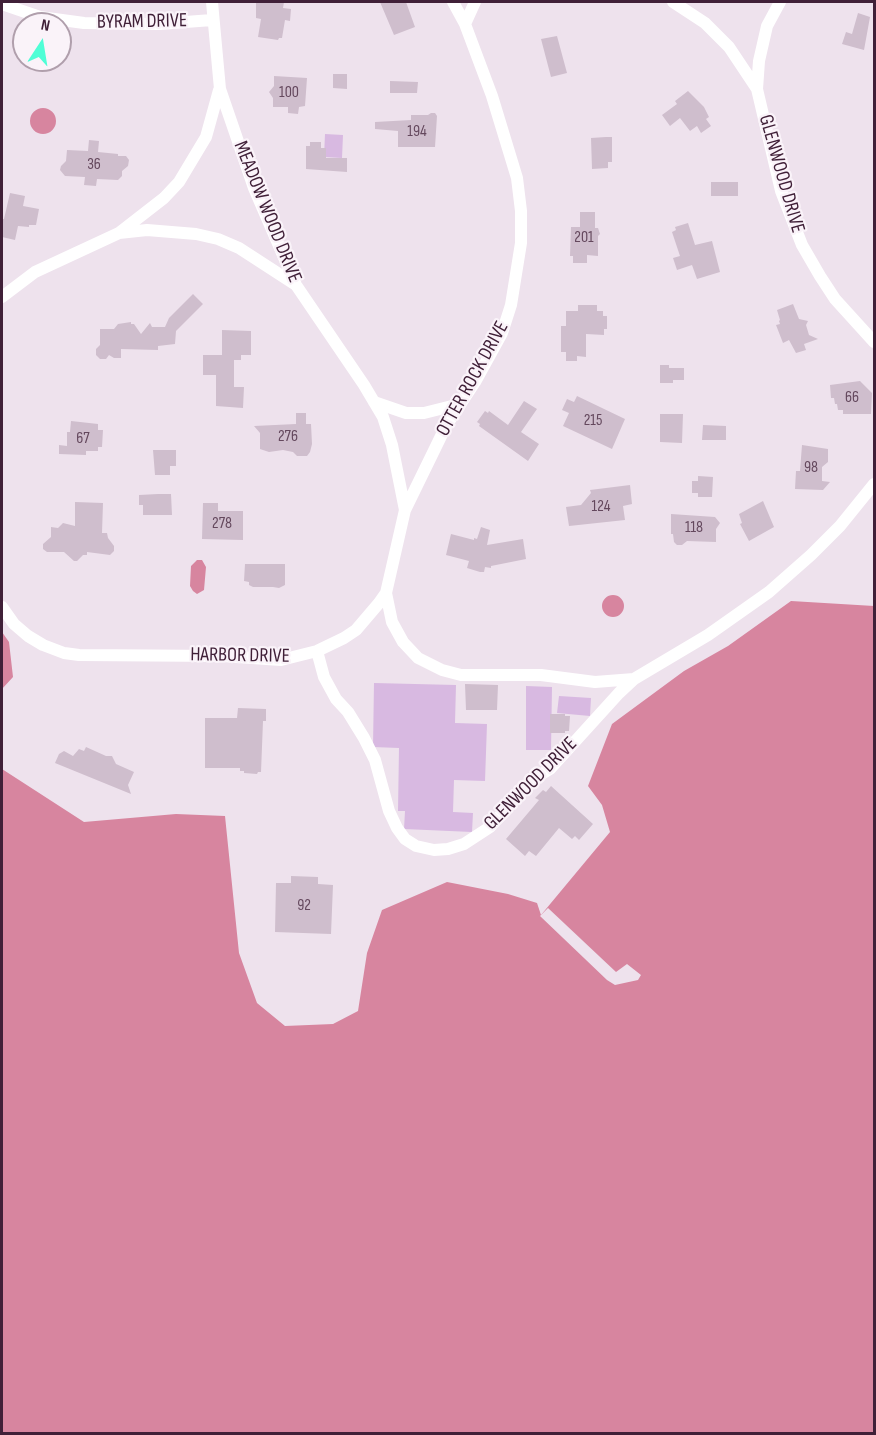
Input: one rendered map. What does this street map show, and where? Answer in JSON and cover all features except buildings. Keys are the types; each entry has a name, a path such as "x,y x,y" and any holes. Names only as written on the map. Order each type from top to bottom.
{"street":[{"name":"MEADOW WOOD DRIVE","path":"212,2 220,89 254,188 296,285 383,417 392,445 405,510"},
{"name":"OTTER ROCK DRIVE","path":"405,510 435,447 502,333 511,305 521,243 521,211 517,178 495,105 465,24 453,2"},
{"path":"465,24 475,2"},
{"name":"GLENWOOD DRIVE","path":"673,2 705,23 729,47 757,89"},
{"name":"GLENWOOD DRIVE","path":"780,2 773,12 764,37 757,89 781,191 801,245 835,299 874,342"},
{"name":"BYRAM DRIVE","path":"2,4 40,17 84,23 159,24 212,20"},
{"path":"2,297 35,272 119,233 164,198 185,173 206,137 220,89"},
{"path":"119,233 147,230 196,234 218,239 239,248 296,285"},
{"path":"374,402 406,413 423,412 460,404"},
{"name":"GLENWOOD DRIVE","path":"318,651 324,676 336,699 348,712 375,760 389,811 397,828 405,839 416,846 434,850 448,849 464,844 490,827 532,780 550,769 634,679 708,635 769,592 834,533 874,484"},
{"name":"HARBOR DRIVE","path":"2,607 14,624 43,645 61,652 79,655 223,656 281,660 333,645 356,630 369,618 386,593 405,510"},
{"name":"GLENWOOD DRIVE","path":"386,593 392,622 403,642 418,658 442,670 461,675 541,675 595,682 634,679"}],"shaded area":[{"path":"43,108 52,112 56,121 52,130 43,134 34,130 30,121 34,112"},
{"path":"325,134 343,135 342,158 324,157"},
{"path":"197,560 202,560 206,567 204,590 197,594 190,586 191,566"},
{"path":"609,595 617,595 624,602 624,610 617,617 609,617 602,610 602,602"},
{"path":"791,601 874,606 874,1433 2,1433 2,769 84,822 176,814 225,816 239,953 257,1003 285,1026 333,1024 358,1011 367,953 382,910 447,882 508,894 537,903 541,915 610,832 602,805 588,786 612,724 684,671 728,646"},
{"path":"2,632 9,642 13,677 2,689"},
{"path":"374,683 456,685 455,723 487,724 485,781 454,780 453,812 473,813 472,832 404,829 405,811 398,811 399,748 373,747"},
{"path":"526,686 552,687 551,750 526,750"},
{"path":"559,696 591,698 590,716 557,713"}],"pier":[{"path":"548,908 616,972 627,964 641,975 638,980 615,985 607,980 540,916"}]}
